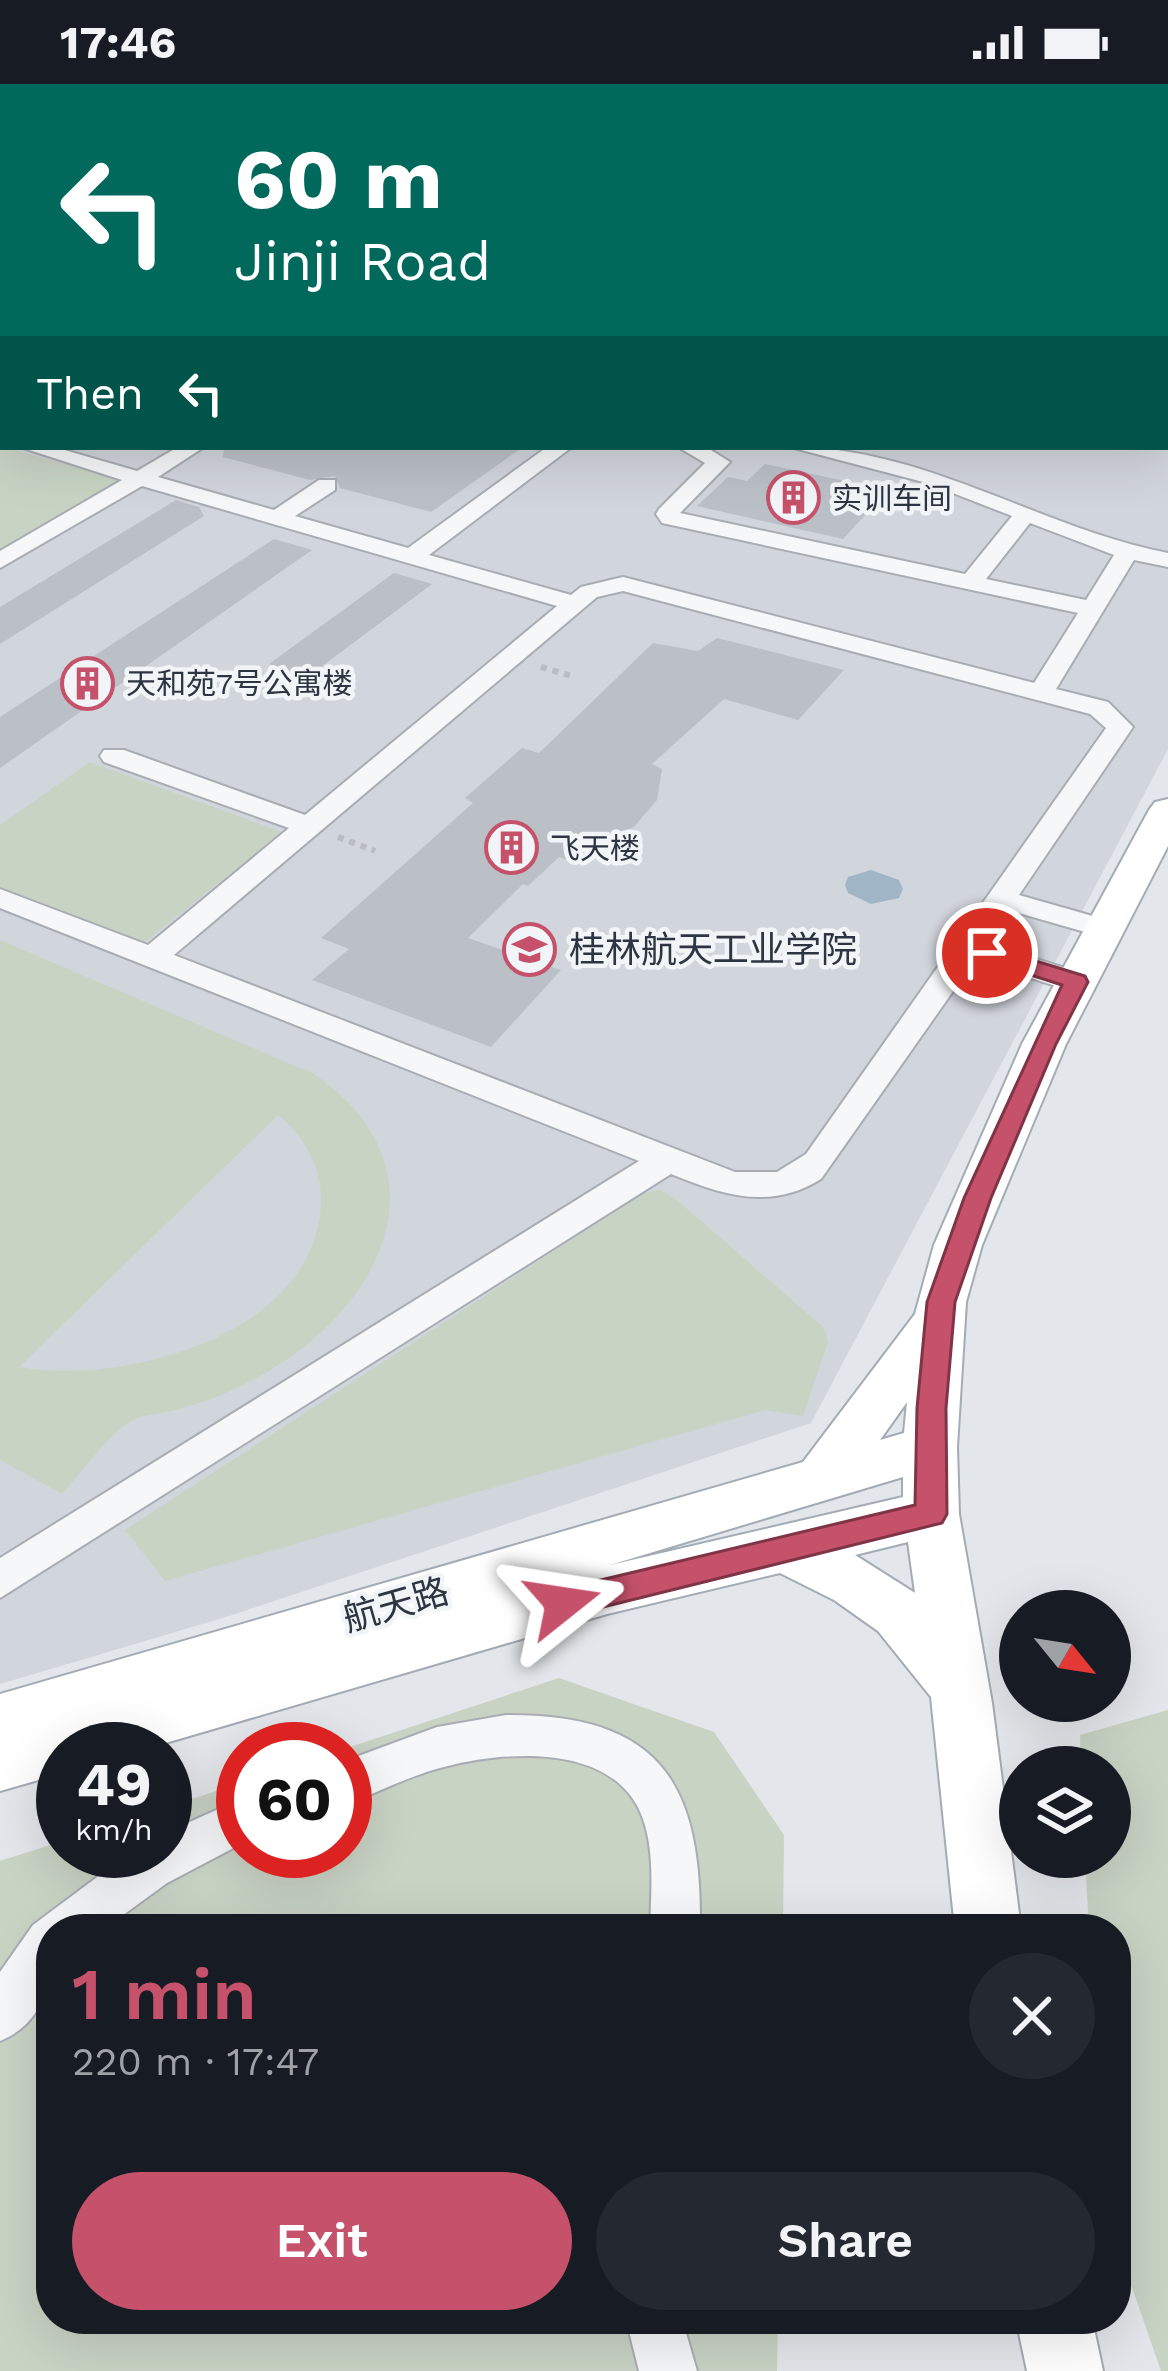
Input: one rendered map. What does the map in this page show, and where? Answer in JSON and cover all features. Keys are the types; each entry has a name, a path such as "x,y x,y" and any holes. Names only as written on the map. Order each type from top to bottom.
{"main road":[{"path":"986,1914 962,1702 931,1514 938,1321 958,1245 1044,1044 1168,810"},
{"path":"821,1478 938,1321"},
{"name":"航天路","path":"0,1721 930,1447"},
{"path":"0,1763 607,1591 931,1514"},
{"path":"781,1548 854,1580 893,1608 922,1636 962,1702"},
{"path":"1057,2334 1065,2371"}],"lane":[{"path":"42,450 574,604"},
{"path":"0,561 188,450"},
{"path":"410,557 557,450"},
{"path":"695,450 719,462 667,514 670,518 1093,609"},
{"path":"814,450 934,478 1127,552 1168,560"},
{"path":"278,517 327,485"},
{"path":"971,583 1026,513"},
{"path":"1042,693 1127,552"},
{"path":"0,898 152,958 667,1160 747,1187 780,1184 811,1170 979,921 1120,727 1107,712 1042,693 623,584 589,592 152,958"},
{"path":"114,756 309,826"},
{"path":"979,921 1106,929"},
{"path":"979,921 1076,982"},
{"path":"0,1580 667,1160"},
{"path":"372,1773 447,1744 500,1734 589,1744 622,1759 662,1804 673,1914"},
{"path":"83,1914 177,1847 216,1831"},
{"path":"0,2016 36,1964"},
{"path":"658,2334 668,2371"}],"shaded area":[{"name":"桂林航天工业学院","path":"0,450 1168,450 1168,749 811,1423 226,1617 0,1684"}],"green space":[{"path":"0,450 119,479 116,486 0,555"},
{"path":"90,762 282,832 141,945 0,888 0,825"},
{"path":"0,940 314,1074 356,1112 381,1152 390,1194 384,1236 367,1276 339,1314 303,1348 229,1392 131,1421 62,1494 0,1460","holes":["278,1115 315,1165 321,1203 311,1249 286,1287 251,1318 208,1342 159,1358 110,1368 19,1367"]},
{"path":"660,1190 824,1328 828,1342 803,1416 765,1410 165,1581 125,1530 643,1193"},
{"path":"559,1678 714,1732 784,1835 783,1914 36,1914 36,2334 778,2334 777,2371 0,2371 0,1861 36,1850 36,1878 192,1878 192,1799 216,1791 216,1878 372,1878 372,1740"},
{"path":"1168,1710 1168,2371 1161,2371 1131,2284 1131,1914 1088,1914 1086,1878 1131,1878 1131,1746 1080,1746 1080,1735"}],"water":[{"path":"871,870 899,880 903,889 899,898 871,904 848,893 848,877"}],"building":[{"path":"224,450 519,450 431,512 340,488 335,476 310,480 223,457"},
{"name":"实训车间","path":"765,464 888,490 843,539 697,506 728,477 747,481"},
{"path":"176,500 199,507 204,516 0,644 0,607"},
{"path":"274,539 312,550 0,768 0,717"},
{"path":"394,573 432,584 309,676 269,664"},
{"name":"飞天楼","path":"717,638 844,670 798,720 724,699 652,764 662,769 657,800 634,827 583,854 579,864 559,857 528,886 523,884 468,938 561,970 491,1047 312,980 349,949 321,938 473,803 465,798 522,748 539,753 653,643 698,651"}],"place":[{"name":"实训车间","path":"793,498"},
{"name":"天和苑7号公寓楼","path":"87,683"},
{"name":"飞天楼","path":"511,848"},
{"name":"桂林航天工业学院","path":"530,950"}],"route":[{"path":"563,1603 931,1514 930,1447 941,1302 977,1198 1076,982 987,953"}]}
